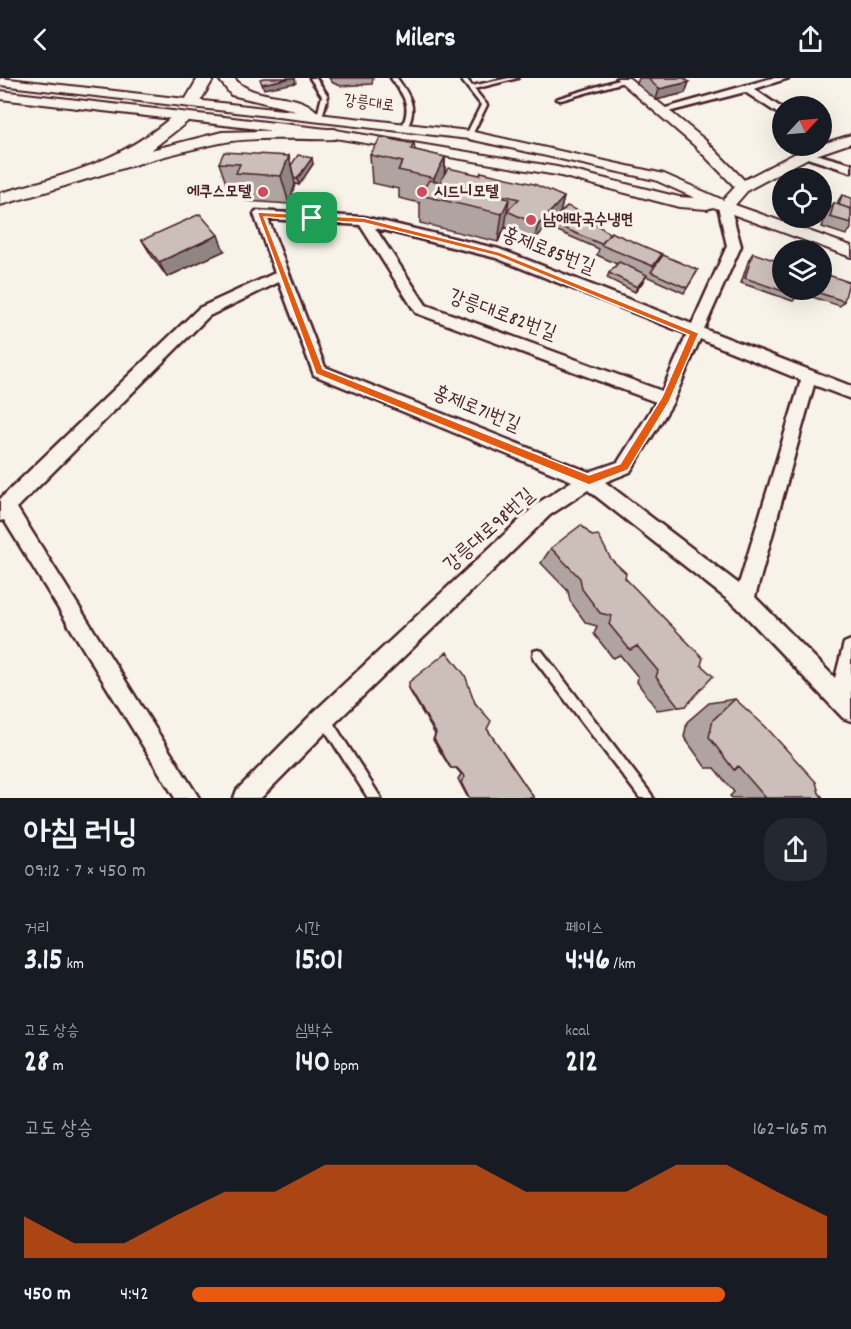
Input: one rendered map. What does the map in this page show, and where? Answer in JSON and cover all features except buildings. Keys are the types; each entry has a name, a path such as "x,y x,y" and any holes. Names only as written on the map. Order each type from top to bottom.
{"main road":[{"path":"192,102 206,78"},
{"path":"226,78 237,92 295,105 316,116"},
{"path":"117,165 154,144 181,118"},
{"path":"0,200 222,137 335,134"}],"street":[{"path":"236,78 243,94"},
{"path":"664,110 784,78"},
{"path":"623,79 664,110 724,164 742,187"},
{"name":"강릉대로","path":"0,81 469,135 659,177 724,206 851,252"},
{"path":"746,88 772,106"},
{"name":"강릉대로","path":"0,95 181,118 335,134 557,171 679,202 724,206"},
{"path":"181,118 192,102"},
{"path":"832,143 851,139"},
{"path":"0,205 207,140"},
{"path":"724,206 737,196 742,187 802,156"},
{"path":"812,156 851,168"},
{"name":"강릉대로98번길","path":"245,798 324,718 544,509 589,480 624,467 666,399 734,246 724,206"},
{"name":"홍제로85번길","path":"260,214 364,221 499,254 694,333 851,393"},
{"name":"홍제로71번길","path":"260,214 319,371 589,480 744,600 846,705"},
{"name":"강릉대로82번길","path":"364,221 421,309 666,399"},
{"path":"188,798 2,509 204,312 282,275"},
{"path":"744,600 809,377"},
{"path":"846,705 851,650"}],"lane":[{"path":"313,78 325,96 316,116"},
{"path":"394,78 412,104 411,116 405,127"},
{"path":"463,78 484,105 469,135"},
{"path":"472,88 515,78"},
{"path":"558,99 623,79"},
{"path":"538,655 647,798"},
{"path":"324,718 375,798"}],"place":[{"name":"에쿠스모텔","path":"263,192"},
{"name":"시드니모텔","path":"422,192"},
{"name":"남애막국수냉면","path":"531,220"}],"route":[{"path":"260,214 312,218 364,221 499,254 694,333 666,399 624,467 589,480 319,371 260,214"}]}
